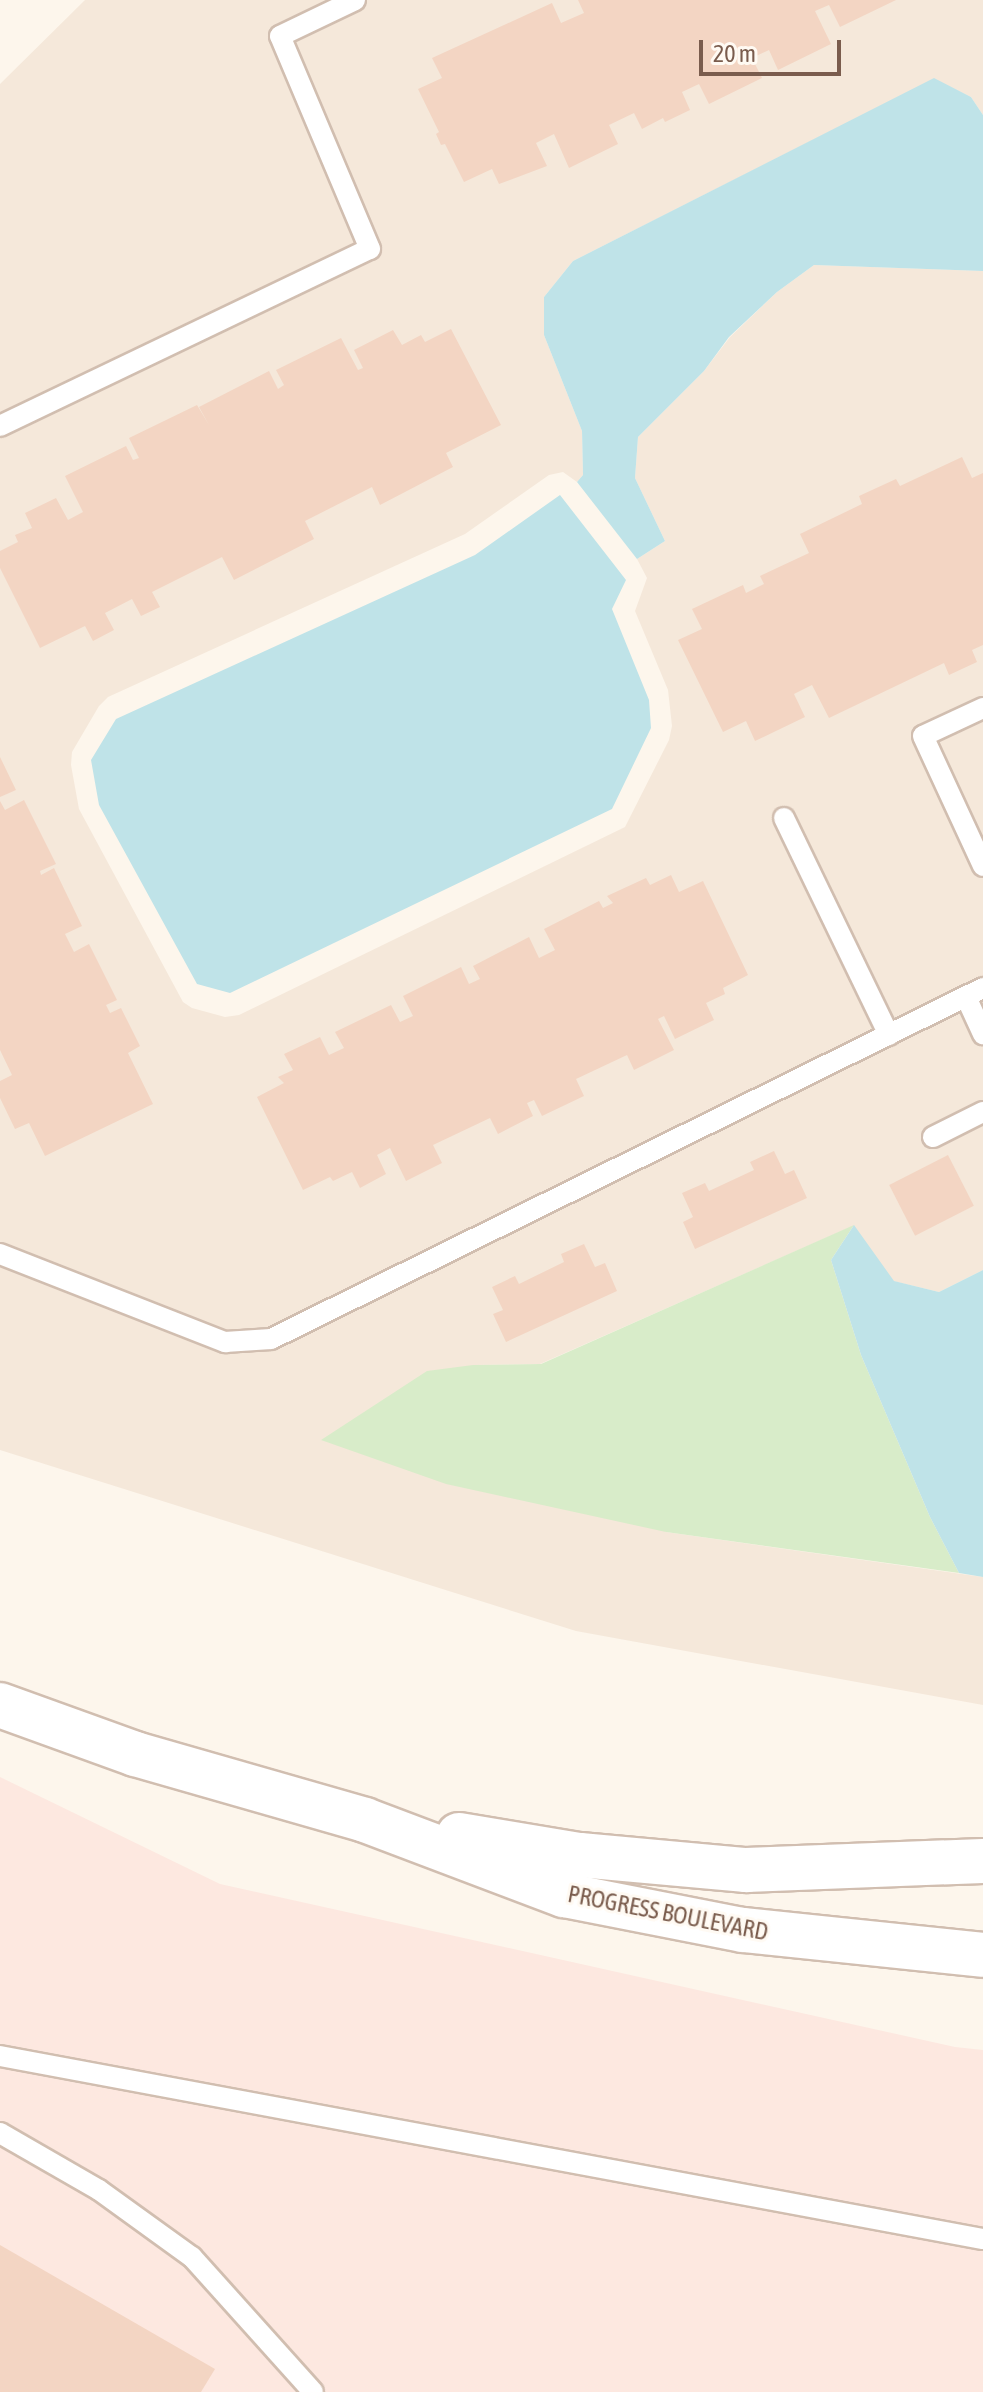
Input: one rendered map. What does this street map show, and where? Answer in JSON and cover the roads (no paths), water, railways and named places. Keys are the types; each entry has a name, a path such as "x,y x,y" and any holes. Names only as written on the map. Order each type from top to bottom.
{"main road":[{"name":"PROGRESS BOULEVARD","path":"0,1705 135,1754 365,1820 564,1895 743,1930 983,1955"},
{"name":"PROGRESS BOULEVARD","path":"365,1820 580,1855 746,1870 983,1861"}],"lane":[{"path":"0,426 370,249 280,36 355,0"},
{"path":"983,708 923,736 983,866"},
{"path":"784,818 889,1035"},
{"path":"0,1254 225,1342 271,1339 974,993 983,1034"},
{"path":"933,1137 983,1112"},
{"path":"0,2056 983,2239"},
{"path":"0,2133 99,2190 192,2257 313,2392"}],"water":[{"path":"934,78 971,97 983,115 983,271 814,265 777,292 729,337 704,371 638,437 635,478 665,541 637,559 577,482 583,475 582,431 544,335 544,297 573,261"},
{"path":"560,495 626,580 612,609 649,700 651,728 612,809 230,993 197,984 99,805 91,760 116,719 475,555"},
{"path":"854,1225 894,1281 939,1292 983,1270 983,1577 959,1573 930,1517 861,1355 831,1260"}]}
